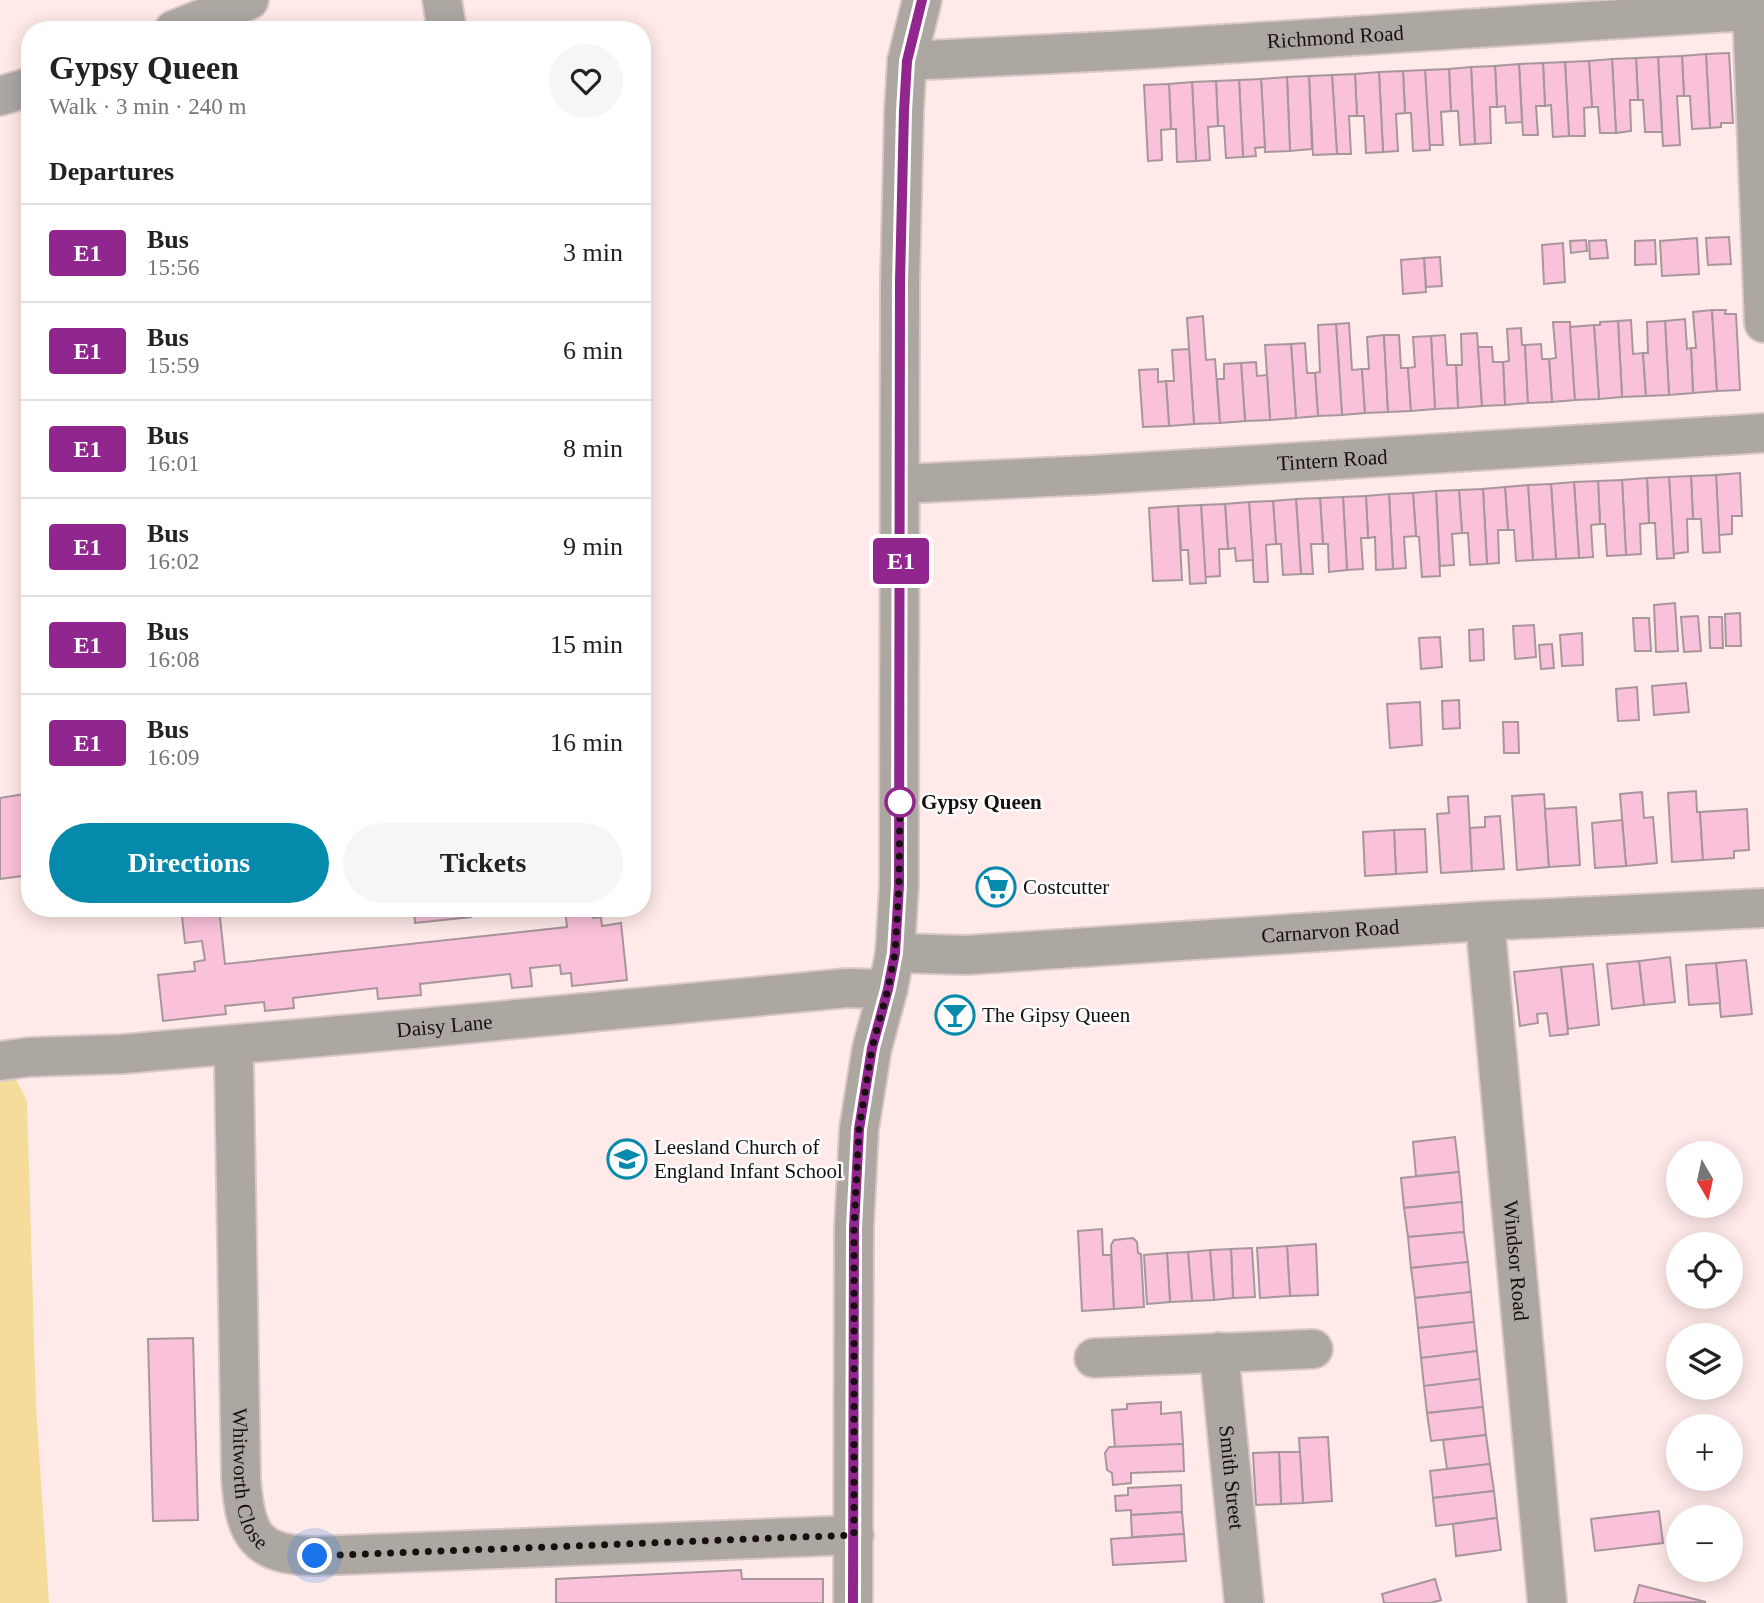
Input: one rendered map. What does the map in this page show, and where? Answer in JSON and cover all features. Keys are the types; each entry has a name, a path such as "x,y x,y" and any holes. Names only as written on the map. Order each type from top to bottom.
{"street":[{"path":"196,21 249,0"},
{"path":"442,0 446,21"},
{"path":"853,1603 854,1228 863,1092 891,971 899,885 900,269 904,111 907,61 922,0"},
{"path":"1758,10 1764,323"},
{"name":"Richmond Road","path":"907,61 1758,10"},
{"path":"0,96 21,90"},
{"name":"Tintern Road","path":"901,484 1092,475 1764,433"},
{"name":"Carnarvon Road","path":"891,971 966,955 1485,921 1764,908"},
{"name":"Windsor Road","path":"1485,921 1548,1601"},
{"name":"Daisy Lane","path":"0,1061 29,1057 122,1054 847,988 891,971"},
{"name":"Whitworth Close","path":"234,1067 241,1478 246,1517 252,1531 263,1544 278,1552 315,1556 854,1535"},
{"path":"1094,1358 1313,1349"},
{"name":"Smith Street","path":"1219,1352 1244,1603"}],"shaded area":[{"path":"0,1048 27,1101 36,1405 49,1603 0,1603"}],"building":[{"path":"1729,53 1733,123 1721,123 1721,127 1710,128 1706,54"},
{"path":"1706,54 1710,128 1692,129 1690,96 1684,96 1682,56"},
{"path":"1682,56 1684,96 1677,96 1680,145 1663,146 1658,57"},
{"path":"1658,57 1662,132 1645,132 1643,100 1638,100 1636,58"},
{"path":"1636,58 1638,100 1630,100 1631,131 1616,133 1612,59"},
{"path":"1612,59 1616,133 1600,133 1598,107 1592,107 1589,61"},
{"path":"1589,61 1592,107 1584,108 1585,136 1569,136 1565,62"},
{"path":"1565,62 1569,136 1553,137 1551,105 1545,106 1543,63"},
{"path":"1543,63 1545,106 1536,106 1538,135 1523,135 1519,64"},
{"path":"1519,64 1522,122 1506,123 1505,106 1497,107 1495,66"},
{"path":"1495,66 1497,107 1490,107 1491,143 1475,144 1471,67"},
{"path":"1471,67 1475,144 1460,145 1458,111 1451,111 1449,69"},
{"path":"1449,69 1451,111 1441,112 1443,145 1429,145 1425,70"},
{"path":"1425,70 1430,150 1413,151 1411,113 1405,113 1403,71"},
{"path":"1403,71 1405,113 1396,114 1398,151 1383,152 1379,72"},
{"path":"1379,72 1383,152 1366,153 1364,116 1357,116 1355,74"},
{"path":"1355,74 1357,116 1349,116 1351,154 1337,154 1332,75"},
{"path":"1332,75 1337,154 1313,155 1309,76"},
{"path":"1309,76 1312,149 1290,151 1287,77"},
{"path":"1287,77 1290,151 1265,152 1261,79"},
{"path":"1261,79 1265,147 1255,148 1256,156 1243,157 1239,80"},
{"path":"1239,80 1243,157 1226,158 1224,126 1218,126 1216,81"},
{"path":"1216,81 1218,126 1208,127 1210,160 1196,161 1192,82"},
{"path":"1192,82 1196,161 1177,162 1176,129 1171,129 1169,84"},
{"path":"1169,84 1171,129 1161,130 1162,160 1148,161 1144,85"},
{"path":"1729,237 1731,264 1708,265 1706,238"},
{"path":"1697,238 1699,274 1662,276 1660,241"},
{"path":"1586,240 1587,251 1571,253 1570,241"},
{"path":"1606,240 1608,258 1590,259 1589,241"},
{"path":"1655,240 1656,264 1635,265 1635,241"},
{"path":"1563,243 1565,282 1544,284 1542,245"},
{"path":"1440,257 1442,286 1426,287 1424,258"},
{"path":"1424,258 1426,292 1403,294 1401,260"},
{"path":"1712,310 1717,391 1693,393 1691,348 1696,348 1693,312"},
{"path":"1712,310 1726,310 1725,314 1736,314 1740,390 1717,391"},
{"path":"1203,316 1206,360 1215,359 1220,423 1194,424 1187,318"},
{"path":"1685,319 1687,349 1691,348 1693,393 1669,395 1665,321"},
{"path":"1631,320 1633,354 1643,353 1646,396 1622,397 1618,321"},
{"path":"1618,321 1622,397 1599,399 1594,325"},
{"path":"1665,321 1669,395 1646,396 1643,353 1648,353 1647,322"},
{"path":"1553,322 1570,322 1575,400 1552,402 1549,359 1556,358"},
{"path":"1349,323 1352,370 1362,369 1365,413 1342,415 1336,324"},
{"path":"1336,324 1342,415 1318,416 1315,373 1320,372 1318,325"},
{"path":"1594,325 1599,399 1575,400 1570,327"},
{"path":"1521,328 1522,345 1525,345 1528,403 1505,405 1503,362 1509,361 1507,329"},
{"path":"1477,333 1482,406 1458,408 1456,365 1462,365 1461,334"},
{"path":"1384,335 1388,412 1365,413 1362,369 1369,369 1367,337"},
{"path":"1384,335 1399,335 1401,368 1408,368 1411,411 1388,412"},
{"path":"1445,335 1447,365 1456,365 1458,408 1435,409 1431,336"},
{"path":"1431,336 1435,409 1411,411 1408,368 1415,367 1413,337"},
{"path":"1305,343 1307,373 1315,373 1318,416 1296,418 1291,344"},
{"path":"1291,344 1296,418 1270,420 1265,345"},
{"path":"1541,344 1542,359 1549,359 1552,402 1528,403 1525,345"},
{"path":"1478,347 1492,347 1493,362 1503,362 1505,405 1482,406"},
{"path":"1189,349 1194,424 1169,426 1166,381 1174,381 1172,350"},
{"path":"1256,362 1257,376 1267,375 1270,420 1245,421 1241,363"},
{"path":"1241,363 1245,421 1220,423 1217,379 1224,379 1224,364"},
{"path":"1158,369 1158,382 1166,381 1169,426 1143,427 1139,370"},
{"path":"1740,473 1742,516 1732,516 1732,534 1719,535 1716,475"},
{"path":"1716,475 1720,552 1703,553 1701,519 1693,519 1691,476"},
{"path":"1691,476 1693,519 1687,519 1688,552 1673,554 1669,477"},
{"path":"1669,477 1674,558 1657,559 1655,523 1649,523 1647,478"},
{"path":"1647,478 1649,523 1640,524 1641,554 1626,555 1622,480"},
{"path":"1622,480 1626,555 1607,556 1605,524 1600,524 1598,481"},
{"path":"1598,481 1600,524 1591,525 1593,557 1579,558 1574,482"},
{"path":"1574,482 1579,558 1556,559 1551,484"},
{"path":"1551,484 1556,559 1533,560 1528,485"},
{"path":"1528,485 1533,560 1516,561 1514,530 1508,530 1505,487"},
{"path":"1505,487 1508,530 1498,530 1499,563 1487,564 1483,489"},
{"path":"1483,489 1487,564 1470,565 1468,533 1462,533 1459,490"},
{"path":"1459,490 1462,533 1452,534 1454,565 1440,566 1436,491"},
{"path":"1436,491 1440,576 1422,577 1413,493"},
{"path":"1413,493 1416,536 1404,537 1406,568 1393,569 1389,494"},
{"path":"1389,494 1393,569 1376,570 1375,537 1368,538 1366,496"},
{"path":"1366,496 1368,538 1361,538 1363,569 1347,570 1343,497"},
{"path":"1343,497 1347,570 1329,572 1328,544 1323,544 1320,498"},
{"path":"1320,498 1323,544 1311,544 1313,574 1301,574 1296,499"},
{"path":"1296,499 1301,574 1283,575 1281,544 1276,544 1273,501"},
{"path":"1273,501 1276,544 1266,545 1268,582 1254,582 1249,502"},
{"path":"1249,502 1253,560 1236,561 1235,548 1228,549 1225,504"},
{"path":"1225,504 1228,549 1219,549 1220,576 1205,577 1201,505"},
{"path":"1201,505 1206,583 1190,584 1188,550 1181,550 1178,506"},
{"path":"1178,506 1182,580 1153,581 1149,508"},
{"path":"1675,603 1678,651 1656,652 1654,605"},
{"path":"1740,613 1741,646 1726,646 1725,614"},
{"path":"1698,616 1701,651 1684,652 1681,617"},
{"path":"1709,617 1722,617 1723,648 1710,648"},
{"path":"1633,618 1649,618 1651,651 1635,651"},
{"path":"1534,625 1536,657 1515,659 1513,626"},
{"path":"1483,629 1484,660 1470,661 1469,630"},
{"path":"1582,633 1583,665 1562,666 1560,635"},
{"path":"1440,637 1442,667 1421,669 1419,638"},
{"path":"1552,644 1554,668 1541,669 1539,645"},
{"path":"1686,683 1689,712 1654,715 1652,686"},
{"path":"1637,687 1639,720 1618,721 1616,689"},
{"path":"1459,700 1460,728 1443,729 1442,701"},
{"path":"1420,702 1422,745 1390,748 1387,704"},
{"path":"1503,722 1518,722 1519,753 1504,753"},
{"path":"1696,791 1703,860 1672,862 1668,793"},
{"path":"1642,792 1644,818 1653,817 1657,863 1626,866 1620,794"},
{"path":"1544,794 1549,867 1517,870 1512,796"},
{"path":"21,795 21,876 0,879 0,798"},
{"path":"1468,796 1472,871 1441,873 1437,814 1449,813 1448,797"},
{"path":"1576,807 1580,865 1549,867 1545,809"},
{"path":"1747,809 1749,850 1734,851 1734,858 1703,860 1700,812"},
{"path":"1500,816 1504,869 1472,871 1470,828 1485,827 1485,817"},
{"path":"1622,820 1626,866 1595,868 1592,823"},
{"path":"1425,829 1427,872 1396,874 1394,830"},
{"path":"1394,830 1396,874 1365,876 1363,832"},
{"path":"182,917 220,917 225,964 567,927 566,917 601,917 602,926 621,923 627,980 572,986 571,973 561,974 560,965 530,968 532,986 512,988 510,974 420,984 421,995 378,999 377,988 293,998 294,1008 265,1011 264,1002 225,1006 226,1014 163,1021 158,975 195,971 194,962 205,960 202,941 185,943"},
{"path":"415,917 471,917 415,923"},
{"path":"1670,957 1675,1002 1644,1005 1639,961"},
{"path":"1746,960 1752,1014 1721,1017 1716,963"},
{"path":"1639,961 1644,1005 1612,1009 1607,964"},
{"path":"1716,963 1720,1003 1689,1005 1686,965"},
{"path":"1593,964 1599,1025 1568,1029 1561,967"},
{"path":"1561,967 1568,1034 1550,1036 1547,1013 1537,1014 1538,1023 1520,1026 1514,972"},
{"path":"1455,1137 1459,1172 1416,1176 1413,1142"},
{"path":"1459,1172 1462,1202 1404,1208 1401,1178"},
{"path":"1462,1202 1464,1232 1408,1237 1404,1208"},
{"path":"1102,1229 1103,1255 1111,1255 1114,1309 1082,1311 1078,1231"},
{"path":"1464,1232 1468,1262 1411,1268 1408,1237"},
{"path":"1133,1238 1137,1242 1138,1253 1141,1254 1144,1307 1114,1309 1111,1245 1114,1240"},
{"path":"1316,1244 1318,1295 1290,1296 1287,1246"},
{"path":"1287,1246 1290,1296 1260,1298 1257,1248"},
{"path":"1252,1248 1255,1297 1233,1298 1231,1249"},
{"path":"1231,1249 1233,1298 1214,1300 1210,1250"},
{"path":"1210,1250 1214,1300 1192,1301 1188,1252"},
{"path":"1188,1252 1192,1301 1170,1302 1167,1253"},
{"path":"1167,1253 1170,1302 1147,1304 1144,1255"},
{"path":"1468,1262 1471,1292 1415,1298 1411,1268"},
{"path":"1471,1292 1474,1322 1418,1328 1415,1298"},
{"path":"1474,1322 1477,1351 1421,1358 1418,1328"},
{"path":"193,1338 198,1520 153,1521 148,1339"},
{"path":"1477,1351 1480,1379 1424,1386 1421,1358"},
{"path":"1480,1379 1483,1407 1427,1413 1424,1386"},
{"path":"1161,1402 1161,1414 1181,1412 1183,1444 1115,1448 1112,1410 1127,1409 1127,1404"},
{"path":"1483,1407 1486,1435 1431,1441 1427,1413"},
{"path":"1486,1435 1490,1464 1447,1469 1443,1440"},
{"path":"1328,1437 1332,1501 1303,1503 1299,1438"},
{"path":"1183,1444 1184,1471 1131,1473 1131,1483 1113,1485 1112,1473 1107,1470 1105,1453 1109,1447"},
{"path":"1279,1452 1300,1452 1303,1503 1281,1504"},
{"path":"1279,1452 1281,1504 1256,1505 1253,1453"},
{"path":"1490,1464 1494,1491 1433,1498 1430,1471"},
{"path":"1181,1485 1182,1512 1131,1515 1131,1510 1116,1511 1115,1496 1128,1495 1128,1488"},
{"path":"1494,1491 1497,1518 1436,1526 1433,1498"},
{"path":"1659,1511 1663,1543 1595,1551 1591,1519"},
{"path":"1182,1512 1184,1534 1132,1537 1131,1515"},
{"path":"1497,1518 1501,1550 1456,1556 1453,1524"},
{"path":"1184,1534 1186,1561 1113,1565 1111,1539"},
{"path":"741,1570 742,1579 823,1579 823,1603 556,1603 556,1579"},
{"path":"1435,1579 1441,1600 1431,1603 1384,1603 1382,1594"},
{"path":"1639,1585 1706,1602 1634,1603"}],"bus line":[{"name":"E1","path":"853,1603 854,1228 863,1092 895,953 899,885 900,282 904,111 907,61 922,0"}],"place":[{"name":"Gypsy Queen","path":"900,802"},
{"name":"Costcutter","path":"996,887"},
{"name":"The Gipsy Queen","path":"955,1015"},
{"name":"Leesland Church of England Infant School","path":"627,1159"}],"route":[{"path":"315,1556 854,1535 854,1228 859,1129 863,1092 895,953 900,794 900,802"}]}
